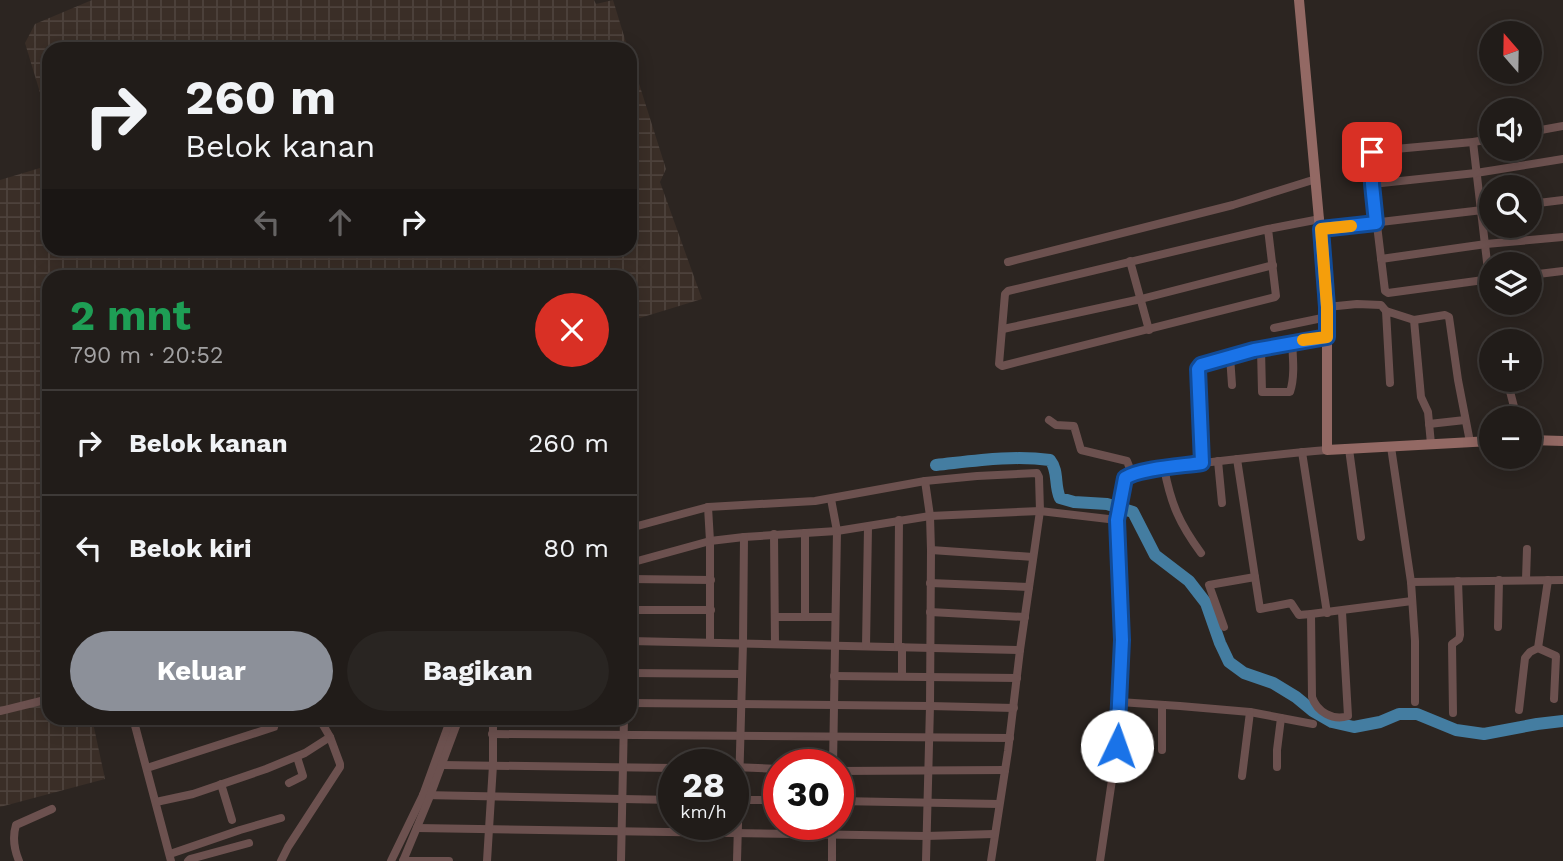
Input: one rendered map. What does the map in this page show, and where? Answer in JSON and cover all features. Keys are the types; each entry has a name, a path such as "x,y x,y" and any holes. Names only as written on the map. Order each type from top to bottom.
{"street":[{"path":"1299,0 1327,312 1327,450"},
{"path":"1542,130 1563,126"},
{"path":"1479,141 1371,153 1372,184 1385,291 1388,293 1479,281"},
{"path":"1473,142 1479,195"},
{"path":"1372,184 1476,173 1563,159"},
{"path":"1008,262 1233,205 1316,179"},
{"path":"1542,203 1563,200"},
{"path":"1268,229 1275,297 1002,366 999,364 1005,294 1009,291 1268,229 1320,224 1376,223 1479,210"},
{"path":"1381,259 1486,244 1563,237"},
{"path":"1485,238 1487,252"},
{"path":"1130,261 1149,330"},
{"path":"1003,329 1141,299 1273,265"},
{"path":"1542,274 1563,271"},
{"path":"1274,328 1327,312 1381,305 1385,312 1390,383"},
{"path":"1385,312 1414,320 1445,316 1450,319 1470,442"},
{"path":"1414,320 1421,397 1427,412 1431,444"},
{"path":"1202,463 1198,369 1201,365 1292,342 1327,337"},
{"path":"1261,349 1262,392 1290,391 1293,375 1292,342"},
{"path":"1230,356 1232,385"},
{"path":"1049,420 1060,426 1074,426 1081,450 1127,461 1132,474"},
{"path":"1429,424 1465,420"},
{"path":"1542,440 1563,441"},
{"path":"1100,861 1117,746 1122,640 1118,515 1125,478 1132,474 1164,468 1302,452 1479,442"},
{"path":"1391,447 1411,582 1415,702"},
{"path":"1349,449 1361,537"},
{"path":"1302,452 1327,612"},
{"path":"1237,459 1260,609 1289,603 1299,615 1342,612 1412,601"},
{"path":"1218,461 1222,503"},
{"path":"1164,468 1173,507 1201,553"},
{"path":"637,526 708,507 831,499 925,481 1037,473 1040,511 991,861"},
{"path":"925,481 931,550 926,861"},
{"path":"831,499 836,531 834,749"},
{"path":"708,507 710,642"},
{"path":"637,561 710,541 836,531 930,516 1040,511 1118,515"},
{"path":"899,520 902,676"},
{"path":"866,646 868,527"},
{"path":"805,533 805,617"},
{"path":"774,534 775,644"},
{"path":"738,749 743,643 744,537"},
{"path":"1526,579 1527,549"},
{"path":"931,550 1033,557"},
{"path":"1224,627 1209,585 1255,577"},
{"path":"637,579 711,580"},
{"path":"1411,582 1563,579"},
{"path":"1498,627 1499,580"},
{"path":"1538,648 1548,580"},
{"path":"1453,713 1452,644 1460,635 1458,581"},
{"path":"930,583 1029,587"},
{"path":"637,610 711,610"},
{"path":"930,612 1025,617"},
{"path":"1311,614 1312,697 1318,708 1328,715 1344,718 1348,716 1342,612"},
{"path":"775,617 835,618"},
{"path":"637,641 1020,650"},
{"path":"1538,648 1556,656 1554,699"},
{"path":"1519,710 1525,658 1538,648"},
{"path":"637,673 741,674"},
{"path":"834,676 1017,678"},
{"path":"0,711 42,701"},
{"path":"637,702 1014,708"},
{"path":"1119,702 1250,712 1313,724"},
{"path":"1162,750 1163,705"},
{"path":"1242,776 1250,712"},
{"path":"1277,767 1276,750 1281,718"},
{"path":"135,725 171,858"},
{"path":"281,861 340,767 323,725"},
{"path":"449,725 417,828 403,861 449,861"},
{"path":"391,861 441,765 456,725"},
{"path":"487,861 493,725"},
{"path":"621,861 624,725"},
{"path":"147,768 274,727"},
{"path":"492,734 1010,738"},
{"path":"156,802 193,794 296,757 330,737"},
{"path":"289,783 303,776 296,757"},
{"path":"441,765 658,768"},
{"path":"854,771 1005,770"},
{"path":"221,784 232,820"},
{"path":"426,796 658,800"},
{"path":"854,801 999,804"},
{"path":"17,861 13,839 16,825 52,809"},
{"path":"162,861 281,818"},
{"path":"417,828 658,832"},
{"path":"854,831 926,836 994,834"},
{"path":"737,840 737,861"},
{"path":"832,840 832,861"},
{"path":"188,861 249,842"}],"shaded area":[{"path":"92,0 594,0 596,4 613,0 626,42 42,42 42,101 25,43 35,24"},
{"path":"637,77 666,169 660,182 702,299 637,319 637,270 42,270 42,725 93,725 105,779 0,807 0,180 40,168 42,165 42,256 637,256"}],"waterway":[{"path":"936,465 1007,458 1050,460 1055,469 1060,498 1074,502 1107,504 1133,512 1155,555 1189,581 1206,603 1229,662 1244,673 1273,683 1332,722 1354,727 1380,722 1399,714 1417,714 1456,730 1484,734 1563,721"}],"slow traffic":[{"path":"1303,340 1327,337 1321,229 1351,226"}],"route":[{"path":"1117,746 1122,640 1117,520 1125,478 1132,474 1202,463 1198,369 1201,365 1254,350 1327,337 1321,229 1376,223 1372,152"}]}
